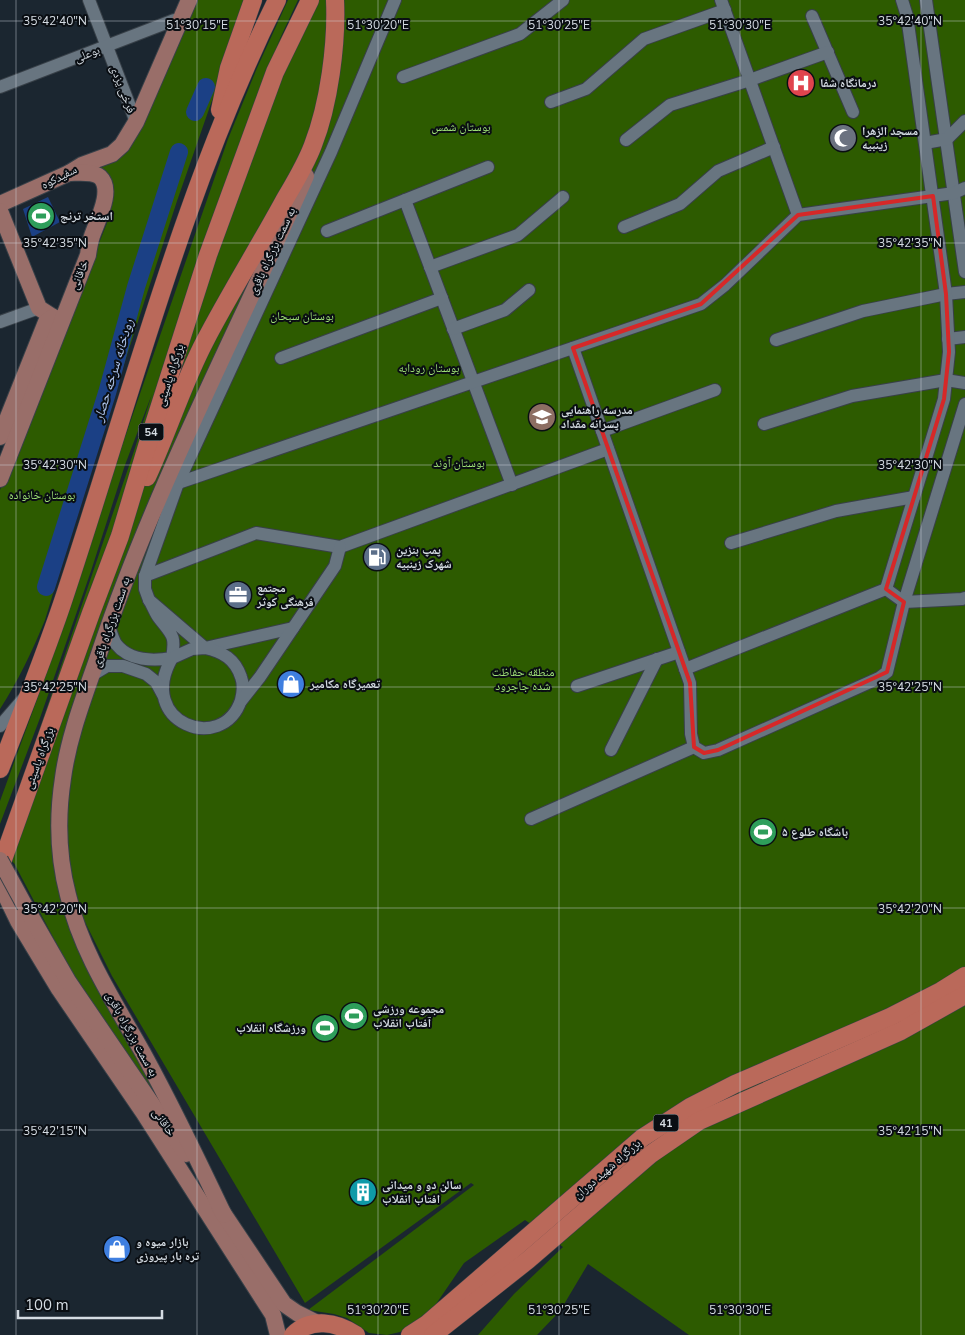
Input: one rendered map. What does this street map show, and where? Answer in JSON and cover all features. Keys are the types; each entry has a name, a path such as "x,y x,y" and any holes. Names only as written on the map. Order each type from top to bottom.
{"highway":[{"path":"210,155 229,68 253,0"},
{"name":"54","path":"0,770 62,604 175,249 210,155 250,58 277,0"},
{"name":"بزرگراه یاسینی","path":"0,868 87,622 120,536 208,255 275,72 310,0"},
{"path":"120,536 157,456 179,396 203,343 229,295 267,233 313,146 330,77 336,16 335,0"},
{"name":"بزرگراه شهید دوران","path":"410,1335 427,1324 642,1138 690,1107 735,1084 890,1017 940,992 965,976"},
{"name":"بزرگراه شهید دوران","path":"433,1335 528,1260 651,1154 698,1121 901,1031 965,995"},
{"path":"293,1335 306,1326 317,1323 330,1323 341,1326 356,1335"}],"main road":[{"path":"136,122 189,0"},
{"name":"سفیدکوه","path":"0,204 118,150 136,122"},
{"name":"به سمت بزرگراه باقری","path":"224,1214 180,1120 96,969 79,931 68,898 60,850 60,804 66,756 92,675 146,524 281,232 310,165 313,146"},
{"path":"70,173 94,174 100,177 104,183 106,192 103,208 92,237"},
{"path":"0,211 39,308 53,317 46,322 0,437"},
{"name":"خاقانی","path":"0,456 53,317 80,253 92,237"},
{"name":"خاقانی","path":"0,479 88,254 92,237"},
{"path":"0,860 22,914"},
{"path":"0,884 22,914"},
{"name":"خاقانی","path":"22,914 175,1136 224,1214 279,1310 278,1335"},
{"name":"خاقانی","path":"22,914 59,989 279,1310 297,1313 317,1323"}],"street":[{"name":"فرخی یزدی","path":"89,0 136,122"},
{"path":"164,696 162,688 172,658 174,640 172,634 159,618 145,589 145,576 178,483 331,152 395,0"},
{"path":"402,76 520,34 563,0"},
{"path":"886,590 944,399 949,352 946,294 933,196 907,16 902,0"},
{"path":"926,0 946,140 960,191 965,272"},
{"path":"551,102 586,90 644,40 723,5 798,215"},
{"path":"812,16 853,112"},
{"name":"بوعلی","path":"0,87 174,20"},
{"path":"626,140 670,106 828,52"},
{"path":"925,142 946,140 965,121"},
{"path":"624,227 680,204 718,171 774,147"},
{"path":"328,231 488,167"},
{"path":"178,483 701,304 725,285 798,215 960,191"},
{"path":"430,266 518,235 563,197"},
{"path":"405,200 512,485"},
{"path":"453,328 505,310 529,290"},
{"path":"776,340 863,311 946,294 965,292"},
{"path":"281,358 442,298"},
{"path":"0,322 39,308"},
{"path":"948,339 965,337"},
{"path":"573,348 690,683 691,734 694,747 704,753 718,750 879,678 887,672 904,602 961,429 965,404"},
{"path":"764,424 852,396 946,380 965,383"},
{"path":"602,431 715,390"},
{"path":"937,422 961,429"},
{"path":"145,576 256,533 340,547 608,450"},
{"path":"731,543 836,511 914,497"},
{"path":"92,675 107,666 123,666 146,674 156,682 171,712 180,721 192,727 205,728 218,725 230,718 260,677 335,566 340,547"},
{"path":"886,590 904,602 964,601"},
{"path":"685,669 886,590"},
{"path":"150,600 205,648 218,651 230,658 238,668 243,681 243,693 240,703"},
{"path":"109,626 116,644 122,650 134,656 150,660 172,658 192,649 205,648 293,628"},
{"path":"577,686 679,652"},
{"path":"611,750 657,659"},
{"path":"0,726 31,689"},
{"path":"531,819 694,747"}],"highlighted area":[{"path":"933,196 946,294 949,352 944,399 886,589 904,602 887,672 718,750 704,753 694,747 690,683 573,348 701,304 798,215"}],"green space":[{"name":"بوستان خانواده","path":"198,0 247,0 177,201 104,426 45,620 13,688 0,709 0,490 107,223 111,205 96,168 153,103"},
{"name":"منطقه حفاظت شده جاجرود","path":"288,0 298,0 277,45 302,0 965,0 965,1335 689,1335 588,1264 560,1311 537,1335 478,1335 514,1294 563,1247 525,1220 464,1263 434,1307 408,1328 400,1332 387,1335 369,1333 347,1318 308,1310 474,1185 471,1183 305,1303 112,976 78,908 63,897 194,1157 136,1066 77,980 14,863 0,853 0,846 152,394 125,465 91,571 40,718 0,824 0,801 55,650 124,440 228,139 257,68"}],"water":[{"name":"استخر ترنج","path":"48,197 60,222 32,237 23,209"}],"waterway":[{"name":"رودخانه سرخه حصار","path":"195,112 206,87"},
{"name":"رودخانه سرخه حصار","path":"46,587 107,393 136,287 179,152"}],"place":[{"name":"درمانگاه شفا","path":"801,83"},
{"name":"مسجد الزهرا زینبیه","path":"843,138"},
{"name":"استخر ترنج","path":"41,216"},
{"name":"مدرسه راهنمایی پسرانه مقداد","path":"542,417"},
{"name":"پمپ بنزین شهرک زینبیه","path":"377,557"},
{"name":"مجتمع فرهنگی کوثر","path":"238,595"},
{"name":"تعمیرگاه مکامیر","path":"291,684"},
{"name":"باشگاه طلوع ۵","path":"763,832"},
{"name":"مجموعه ورزشی آفتاب انقلاب","path":"354,1016"},
{"name":"ورزشگاه انقلاب","path":"325,1028"},
{"name":"سالن دو و میدانی افتاب انقلاب","path":"363,1192"},
{"name":"بازار میوه و تره بار پیروزی","path":"117,1249"}],"park label":[{"name":"بوستان شمس","path":"461,127"},
{"name":"بوستان سبحان","path":"302,316"},
{"name":"بوستان رودابه","path":"429,368"},
{"name":"بوستان آوند","path":"459,463"}]}
